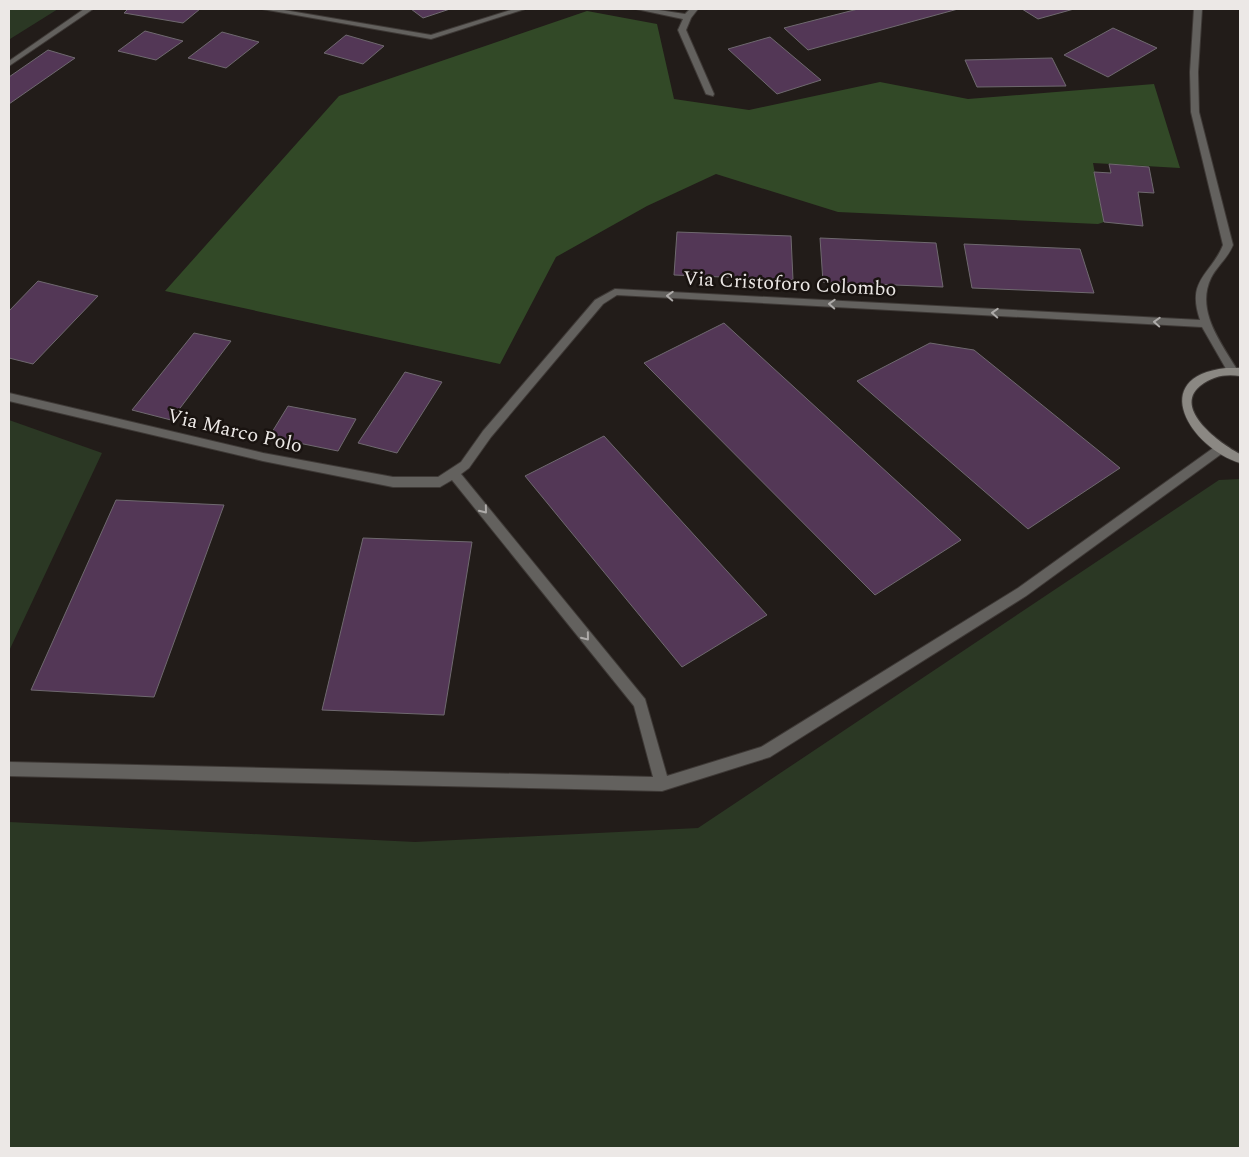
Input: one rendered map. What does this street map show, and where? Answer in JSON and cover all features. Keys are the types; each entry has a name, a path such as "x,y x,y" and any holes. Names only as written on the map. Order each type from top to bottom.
{"street":[{"path":"9,64 89,9"},
{"path":"266,9 431,37 521,9"},
{"path":"640,9 687,18"},
{"path":"694,9 687,18 682,30 710,94"},
{"path":"1198,9 1194,72 1195,112 1199,136 1228,246 1206,277 1201,292 1206,324 1212,341 1237,371"},
{"name":"Via Cristoforo Colombo","path":"453,472 465,465 487,434 599,302 615,292 1206,324"},
{"path":"1237,371 1211,374 1197,381 1188,394 1187,405 1193,422 1204,436 1220,449 1240,459"},
{"name":"Via Marco Polo","path":"9,397 263,456 393,482 440,482 453,472"},
{"path":"9,769 662,784 765,752 1022,592 1220,449"},
{"path":"453,472 640,703 662,784"}],"green space":[{"path":"9,9 58,9 10,39"},
{"path":"587,11 657,24 674,99 749,110 880,82 968,99 1154,84 1180,168 1093,163 1104,222 1098,224 838,212 716,174 647,206 556,257 500,364 165,291 339,96"},
{"path":"9,420 102,453 9,651"},
{"path":"1240,479 1240,1148 9,1148 9,822 415,842 698,828 1219,480"}],"building":[{"path":"128,9 200,9 183,23 124,13"},
{"path":"411,9 450,9 423,18"},
{"path":"858,9 958,9 808,50 784,28"},
{"path":"1022,9 1074,9 1038,19"},
{"path":"1113,28 1157,48 1108,77 1064,55"},
{"path":"145,31 183,41 156,60 118,51"},
{"path":"222,32 259,42 226,68 188,58"},
{"path":"346,35 384,46 363,64 324,53"},
{"path":"770,37 821,80 777,94 728,49"},
{"path":"48,50 75,58 9,104 9,77"},
{"path":"1052,58 1066,86 977,87 965,60"},
{"path":"1109,164 1149,167 1154,193 1138,192 1143,226 1104,222 1094,172 1111,173"},
{"path":"677,232 791,236 793,280 674,275"},
{"path":"820,238 936,243 943,287 823,282"},
{"path":"964,244 1080,249 1094,293 972,288"},
{"path":"38,281 98,296 33,364 9,358 9,311"},
{"path":"724,323 961,540 875,595 644,363"},
{"path":"194,333 231,341 171,420 132,410"},
{"path":"930,343 974,350 1120,468 1028,529 857,381"},
{"path":"405,372 442,382 397,453 358,443"},
{"path":"288,406 356,419 338,451 269,437"},
{"path":"604,436 767,615 682,667 525,476"},
{"path":"116,500 224,505 154,697 31,690"},
{"path":"363,538 472,542 444,715 322,710"}]}
